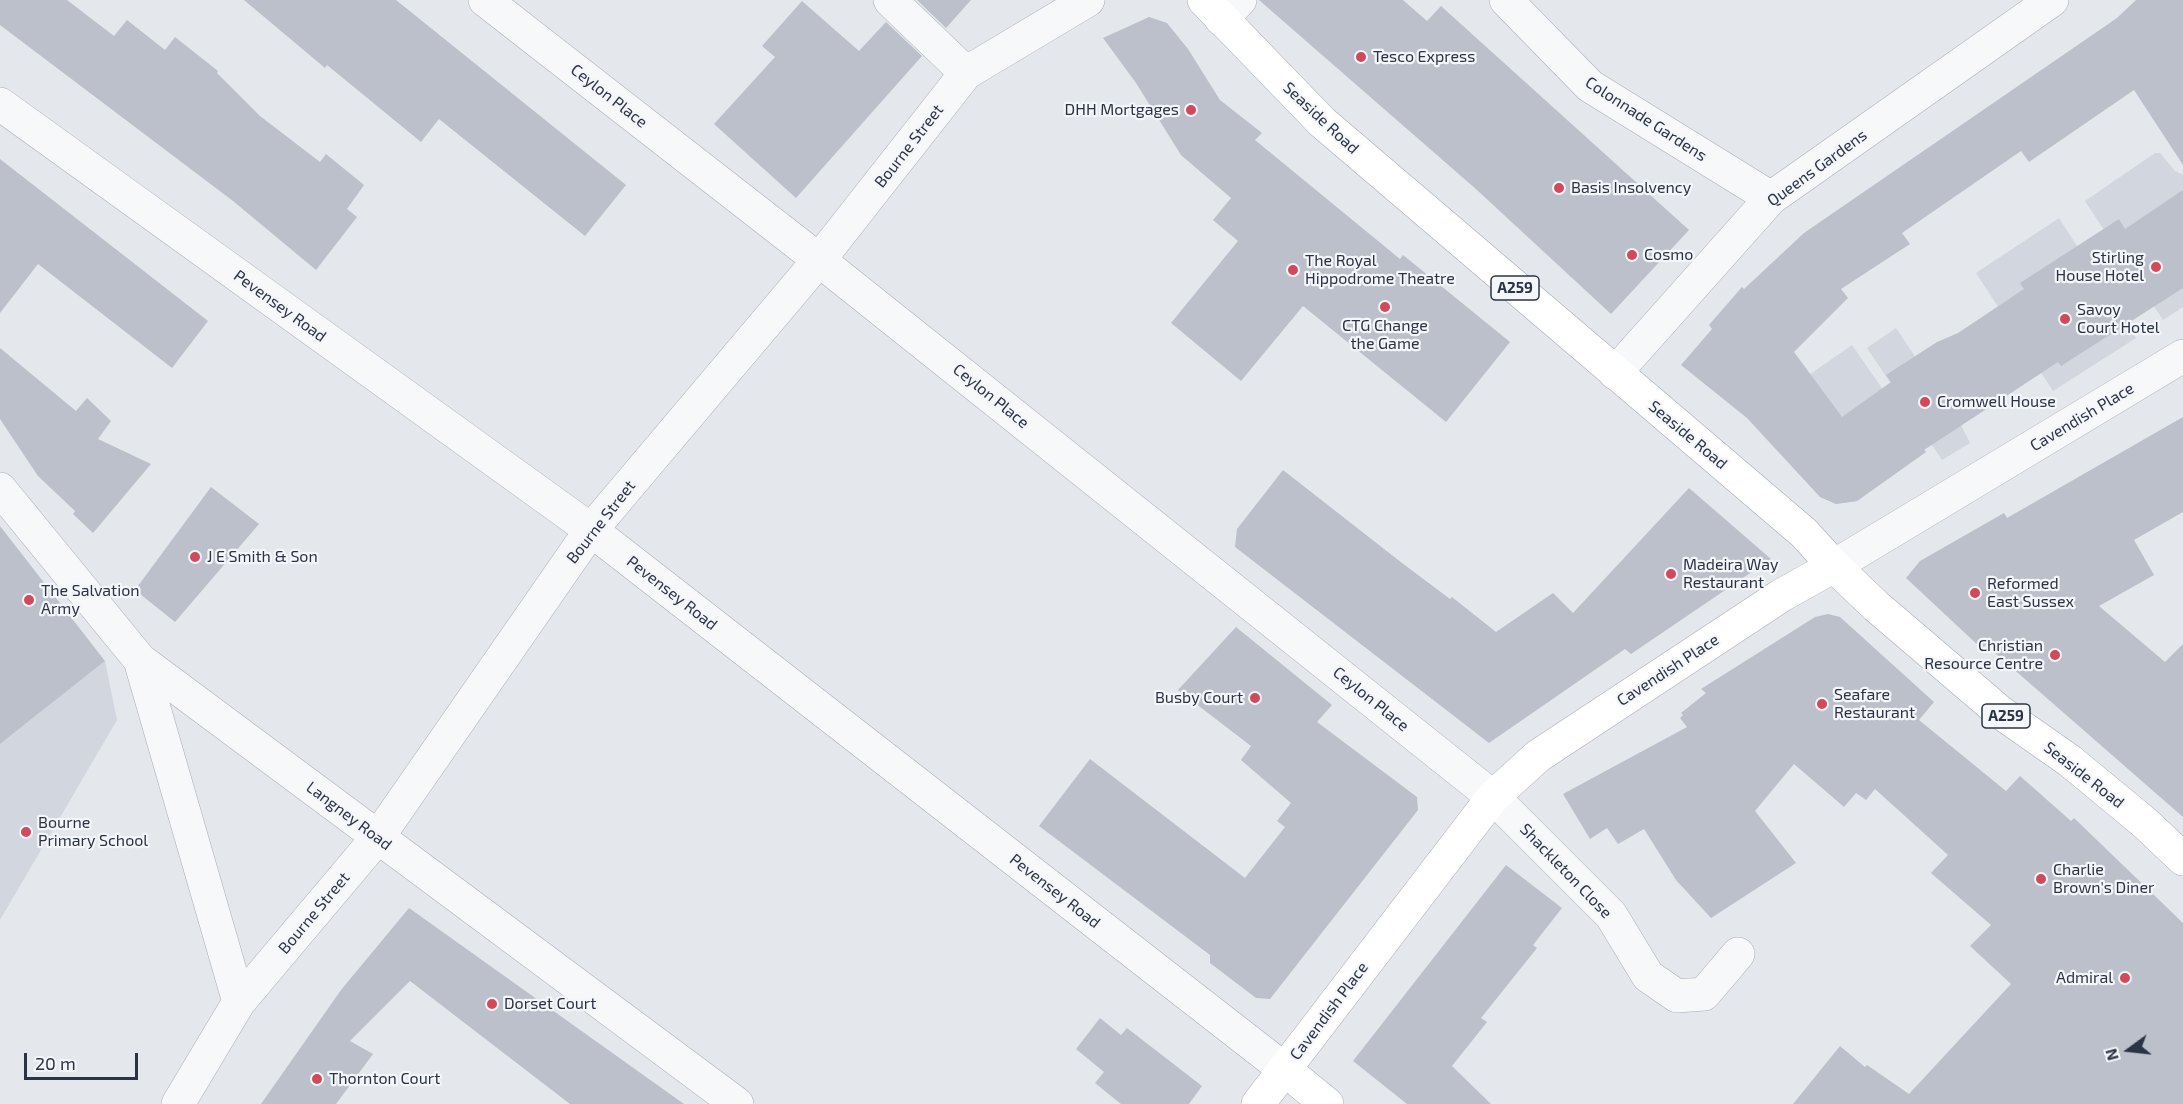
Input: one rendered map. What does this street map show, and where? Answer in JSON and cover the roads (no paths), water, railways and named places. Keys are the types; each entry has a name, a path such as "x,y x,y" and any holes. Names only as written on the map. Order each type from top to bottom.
{"main road":[{"name":"Seaside Road","path":"1221,6 1322,122 1804,533 1834,567 2000,712 2070,761 2145,823 2183,859"},
{"name":"Cavendish Place","path":"1258,1104 1493,797 1538,756 1782,595 1834,567"},
{"name":"Pevensey Road","path":"1284,1069 1327,1104"}],"street":[{"name":"Ceylon Place","path":"485,0 819,260 1493,797"},
{"path":"890,0 966,73"},
{"name":"Bourne Street","path":"178,1104 239,1002 378,837 591,530 819,260 966,73 1088,0"},
{"name":"Colonnade Gardens","path":"1506,0 1590,86 1771,198"},
{"name":"Queens Gardens","path":"1615,374 1771,198 2052,0"},
{"name":"Pevensey Road","path":"0,104 591,530 1284,1069"},
{"name":"Cavendish Place","path":"1834,567 2183,356"},
{"name":"Langney Road","path":"1,494 140,660 737,1104"},
{"path":"140,660 239,1002"},
{"name":"Shackleton Close","path":"1493,797 1611,915 1648,976 1677,996 1704,994 1738,954"}],"place":[{"name":"Tesco Express","path":"1361,57"},
{"name":"DHH Mortgages","path":"1191,110"},
{"name":"Basis Insolvency","path":"1559,188"},
{"name":"Cosmo","path":"1632,255"},
{"name":"Stirling House Hotel","path":"2156,267"},
{"name":"The Royal Hippodrome Theatre","path":"1293,270"},
{"name":"CTG Change the Game","path":"1385,307"},
{"name":"Savoy Court Hotel","path":"2065,319"},
{"name":"Cromwell House","path":"1925,402"},
{"name":"J E Smith & Son","path":"195,557"},
{"name":"Madeira Way Restaurant","path":"1671,574"},
{"name":"Reformed East Sussex","path":"1975,593"},
{"name":"The Salvation Army","path":"29,600"},
{"name":"Christian Resource Centre","path":"2055,655"},
{"name":"Busby Court","path":"1255,698"},
{"name":"Seafare Restaurant","path":"1822,704"},
{"name":"Bourne Primary School","path":"26,832"},
{"name":"Charlie Brown's Diner","path":"2041,879"},
{"name":"Admiral","path":"2125,978"},
{"name":"Dorset Court","path":"492,1004"},
{"name":"Thornton Court","path":"317,1079"}]}
